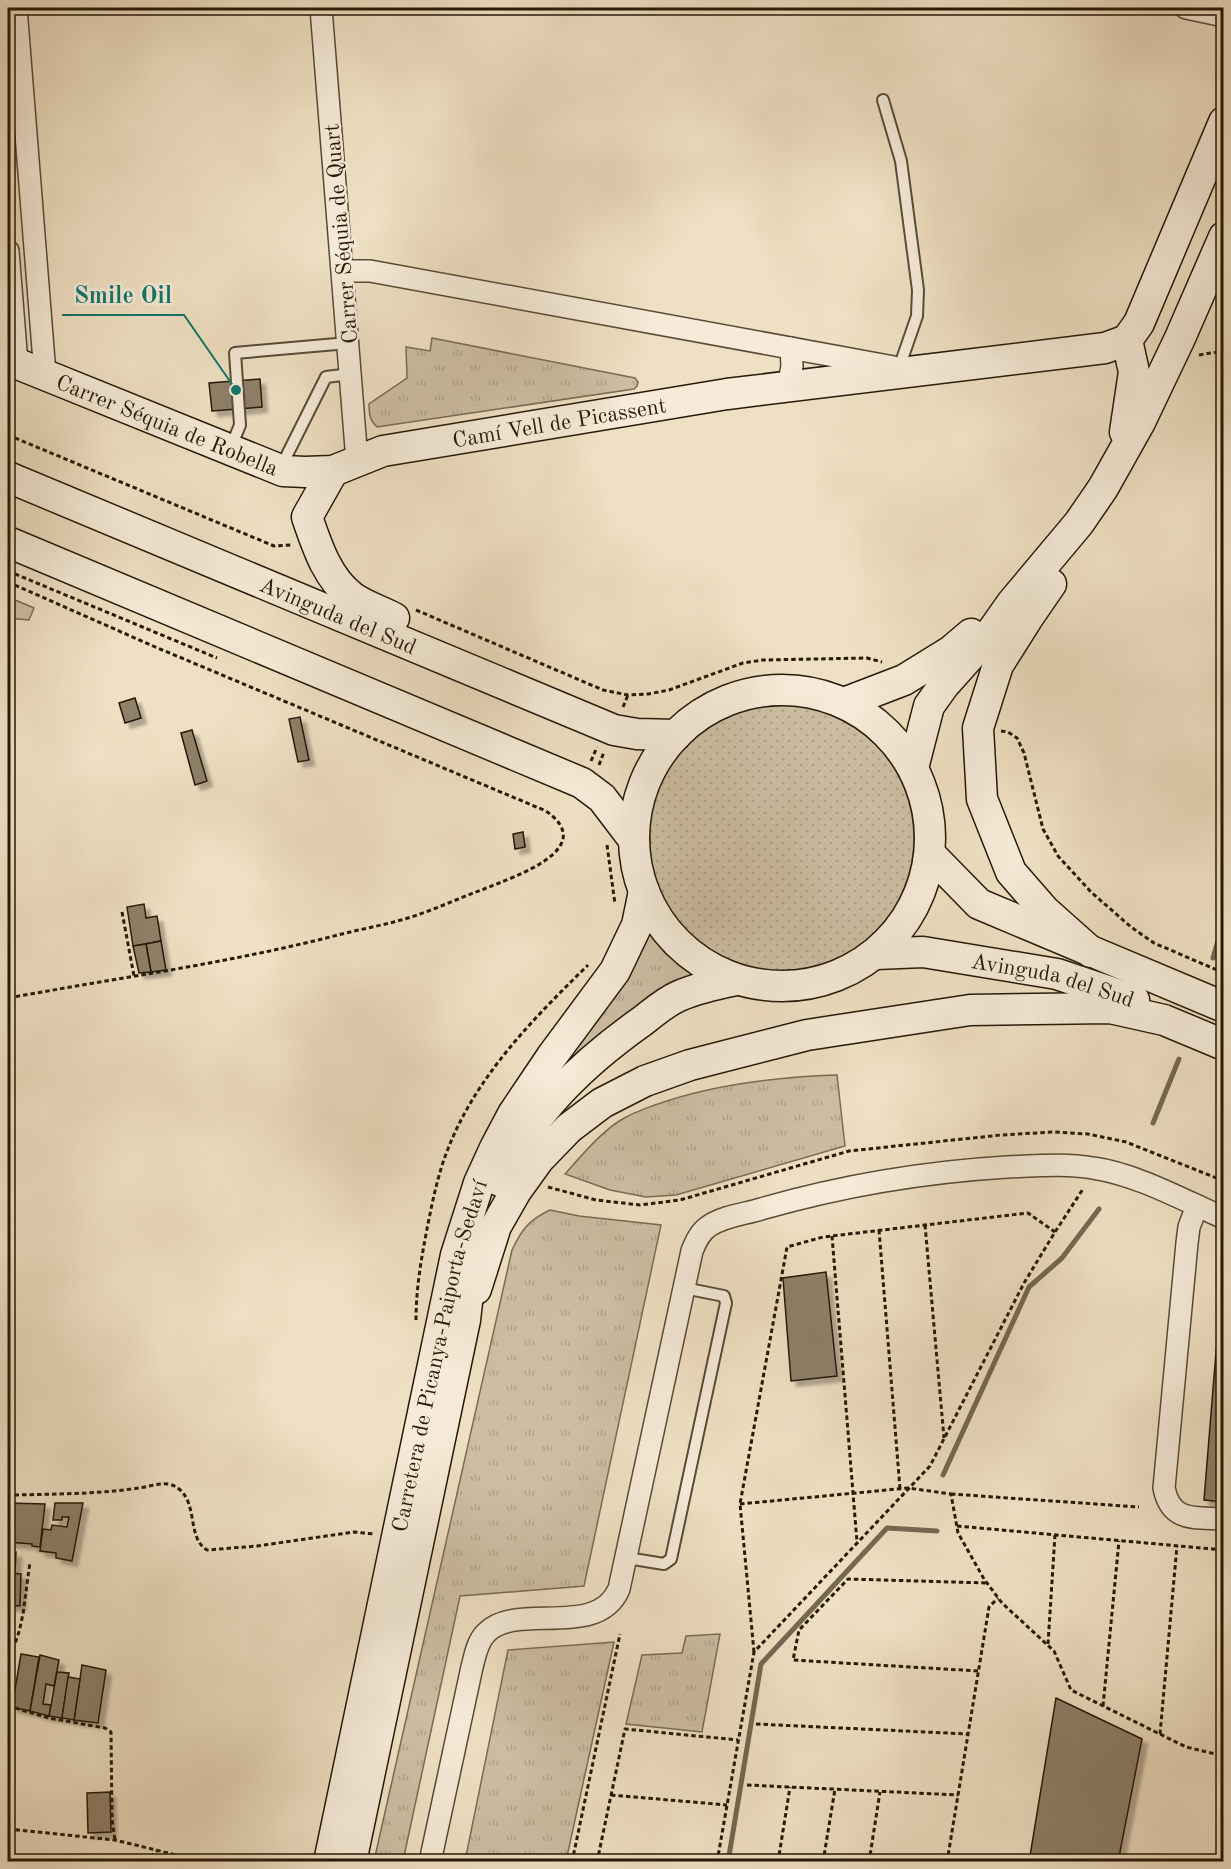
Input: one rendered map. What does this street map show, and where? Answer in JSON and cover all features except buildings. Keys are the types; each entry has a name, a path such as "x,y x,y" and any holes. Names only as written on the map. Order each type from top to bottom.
{"main road":[{"path":"1118,460 1129,415 1134,372 1127,340 1139,323 1224,122"},
{"path":"913,768 929,706 1079,523 1118,460 1140,422 1180,338 1224,237"},
{"name":"Camí Vell de Picassent","path":"345,466 383,451 727,394 907,370 1105,348 1127,340"},
{"name":"Carrer Séquia de Robella","path":"12,361 281,470 305,472 345,466"},
{"path":"302,530 345,466"},
{"path":"281,470 302,530 314,539 329,573 352,598 498,667 549,703"},
{"name":"Avinguda del Sud","path":"8,477 614,730 637,734 676,735"},
{"path":"1079,523 1067,562 998,664 978,728 982,799 1011,872 1045,911 1091,952"},
{"path":"8,542 582,783 602,798 620,839 638,871 644,891 670,935 700,962 736,980 785,987 833,978 876,954 903,926 921,892 930,854 928,810 913,768 884,730 844,703 800,690 755,692 712,707 676,735 653,766 620,839"},
{"path":"844,703 904,680 951,651 986,621 1012,603"},
{"name":"Avinguda del Sud","path":"930,854 979,904 1224,1007"},
{"name":"Carretera de Picanya-Paiporta-Sedaví","path":"329,1862 456,1255 479,1183 513,1114 552,1056 615,971 638,925 644,891"},
{"name":"Avinguda del Sud","path":"876,954 923,952 1056,974 1168,1011 1224,1035"},
{"name":"Carretera de Picanya-Paiporta-Sedaví","path":"351,1862 465,1320 470,1276 489,1209 502,1178 538,1119 580,1069 604,1048 677,996 708,985 736,980"},
{"path":"465,1320 496,1226 516,1191 539,1159 569,1128 602,1103 645,1081 690,1065 807,1035 970,1010 1110,1008 1164,1020 1224,1045"}],"street":[{"path":"16,8 45,374"},
{"name":"Carrer Séquia de Quart","path":"321,8 351,374 345,466"},
{"path":"1186,8 1224,16"},
{"path":"8,250 12,361"},
{"name":"Camí Vell de Picassent","path":"343,271 370,272 907,370"},
{"path":"788,387 792,366 790,348"},
{"path":"430,1862 472,1667 480,1640 486,1632 504,1622 596,1613 611,1602 616,1595 627,1558 684,1288 696,1240 707,1227 716,1222 825,1192 876,1182 989,1168 1073,1165 1113,1172 1224,1218"},
{"path":"1197,1206 1192,1216 1188,1235 1164,1488 1167,1500 1174,1511 1181,1515 1224,1519"}],"lane":[{"path":"883,100 901,161 918,290 917,316 907,370"},
{"path":"230,449 240,425 235,354 348,343"},
{"path":"281,470 326,377 351,374"},
{"path":"627,1558 664,1564 671,1559 726,1303 724,1296 684,1288"}],"path":[{"path":"1194,356 1224,351"},
{"path":"8,435 274,546 287,546 302,530"},
{"path":"8,582 164,651 546,811 558,820 564,836 562,845 551,856 526,873 408,918 226,961 8,998"},
{"path":"416,610 603,690 627,695 669,690 743,663 763,660 867,658 885,662"},
{"path":"1000,731 1008,732 1017,738 1024,753 1043,829 1058,855 1091,892 1131,927 1154,943 1224,973"},
{"path":"589,767 601,737"},
{"path":"596,770 605,750"},
{"path":"615,910 620,839"},
{"path":"122,912 134,976"},
{"path":"446,1154 458,1128 496,1064 535,1016 593,960"},
{"path":"754,1652 930,1466 1024,1283 1083,1189"},
{"path":"717,1862 754,1652 740,1504 787,1246 832,1236 1028,1214 1055,1232"},
{"path":"925,1225 944,1438"},
{"path":"879,1230 900,1489"},
{"path":"832,1236 857,1542"},
{"path":"8,1491 15,1495 88,1494 171,1484 181,1490 191,1509 198,1540 207,1550 257,1546 354,1532 397,1537"},
{"path":"740,1504 908,1488 951,1494 1139,1507"},
{"path":"951,1494 958,1533 987,1583 998,1598 1054,1651 1071,1690 1186,1747 1222,1756 1224,1722"},
{"path":"957,1526 1224,1550"},
{"path":"1048,1644 1055,1535"},
{"path":"1103,1706 1119,1541"},
{"path":"1160,1734 1177,1546"},
{"path":"8,1679 11,1655 23,1614 30,1562"},
{"path":"978,1671 793,1660 799,1630 848,1579 987,1583"},
{"path":"946,1862 989,1607 998,1598"},
{"path":"572,1862 620,1634"},
{"path":"8,1706 49,1718 105,1728 111,1732 112,1819 115,1840"},
{"path":"756,1724 968,1734"},
{"path":"597,1862 625,1730 738,1740"},
{"path":"747,1785 958,1795"},
{"path":"778,1862 790,1787"},
{"path":"823,1862 835,1789"},
{"path":"869,1862 880,1791"},
{"path":"610,1796 727,1805"},
{"path":"8,1829 115,1840 205,1862"},
{"path":"145,1862 157,1851"}],"green space":[{"path":"432,338 635,378 638,382 634,389 377,427 370,417 369,404 407,378 406,347 430,351"},
{"path":"8,597 34,608 29,620 8,618"},
{"path":"767,704 793,704 831,714 855,726 875,743 892,763 909,799 914,838 909,877 892,913 875,933 855,950 819,967 793,972 767,972 741,967 705,950 676,923 668,913 651,877 646,851 646,825 651,799 668,763 695,734 705,726 741,709"},
{"path":"650,933 665,953 694,976 520,1123"},
{"path":"837,1075 845,1146 676,1195 646,1197 610,1190 565,1174 606,1131 625,1118 647,1108 699,1092 745,1083"},
{"path":"550,1210 579,1216 661,1225 584,1586 460,1596 403,1861 374,1861 512,1250 527,1226"},
{"path":"720,1634 702,1732 626,1724 642,1655 682,1653 686,1636"},
{"path":"614,1642 566,1861 465,1861 508,1650"}],"waterway":[{"path":"1213,958 1224,920"},
{"path":"1153,1123 1179,1059"},
{"path":"943,1475 1029,1287 1062,1258 1099,1209"},
{"path":"728,1862 761,1664 887,1528 937,1531"}],"place":[{"name":"Smile Oil","path":"236,390"}]}
